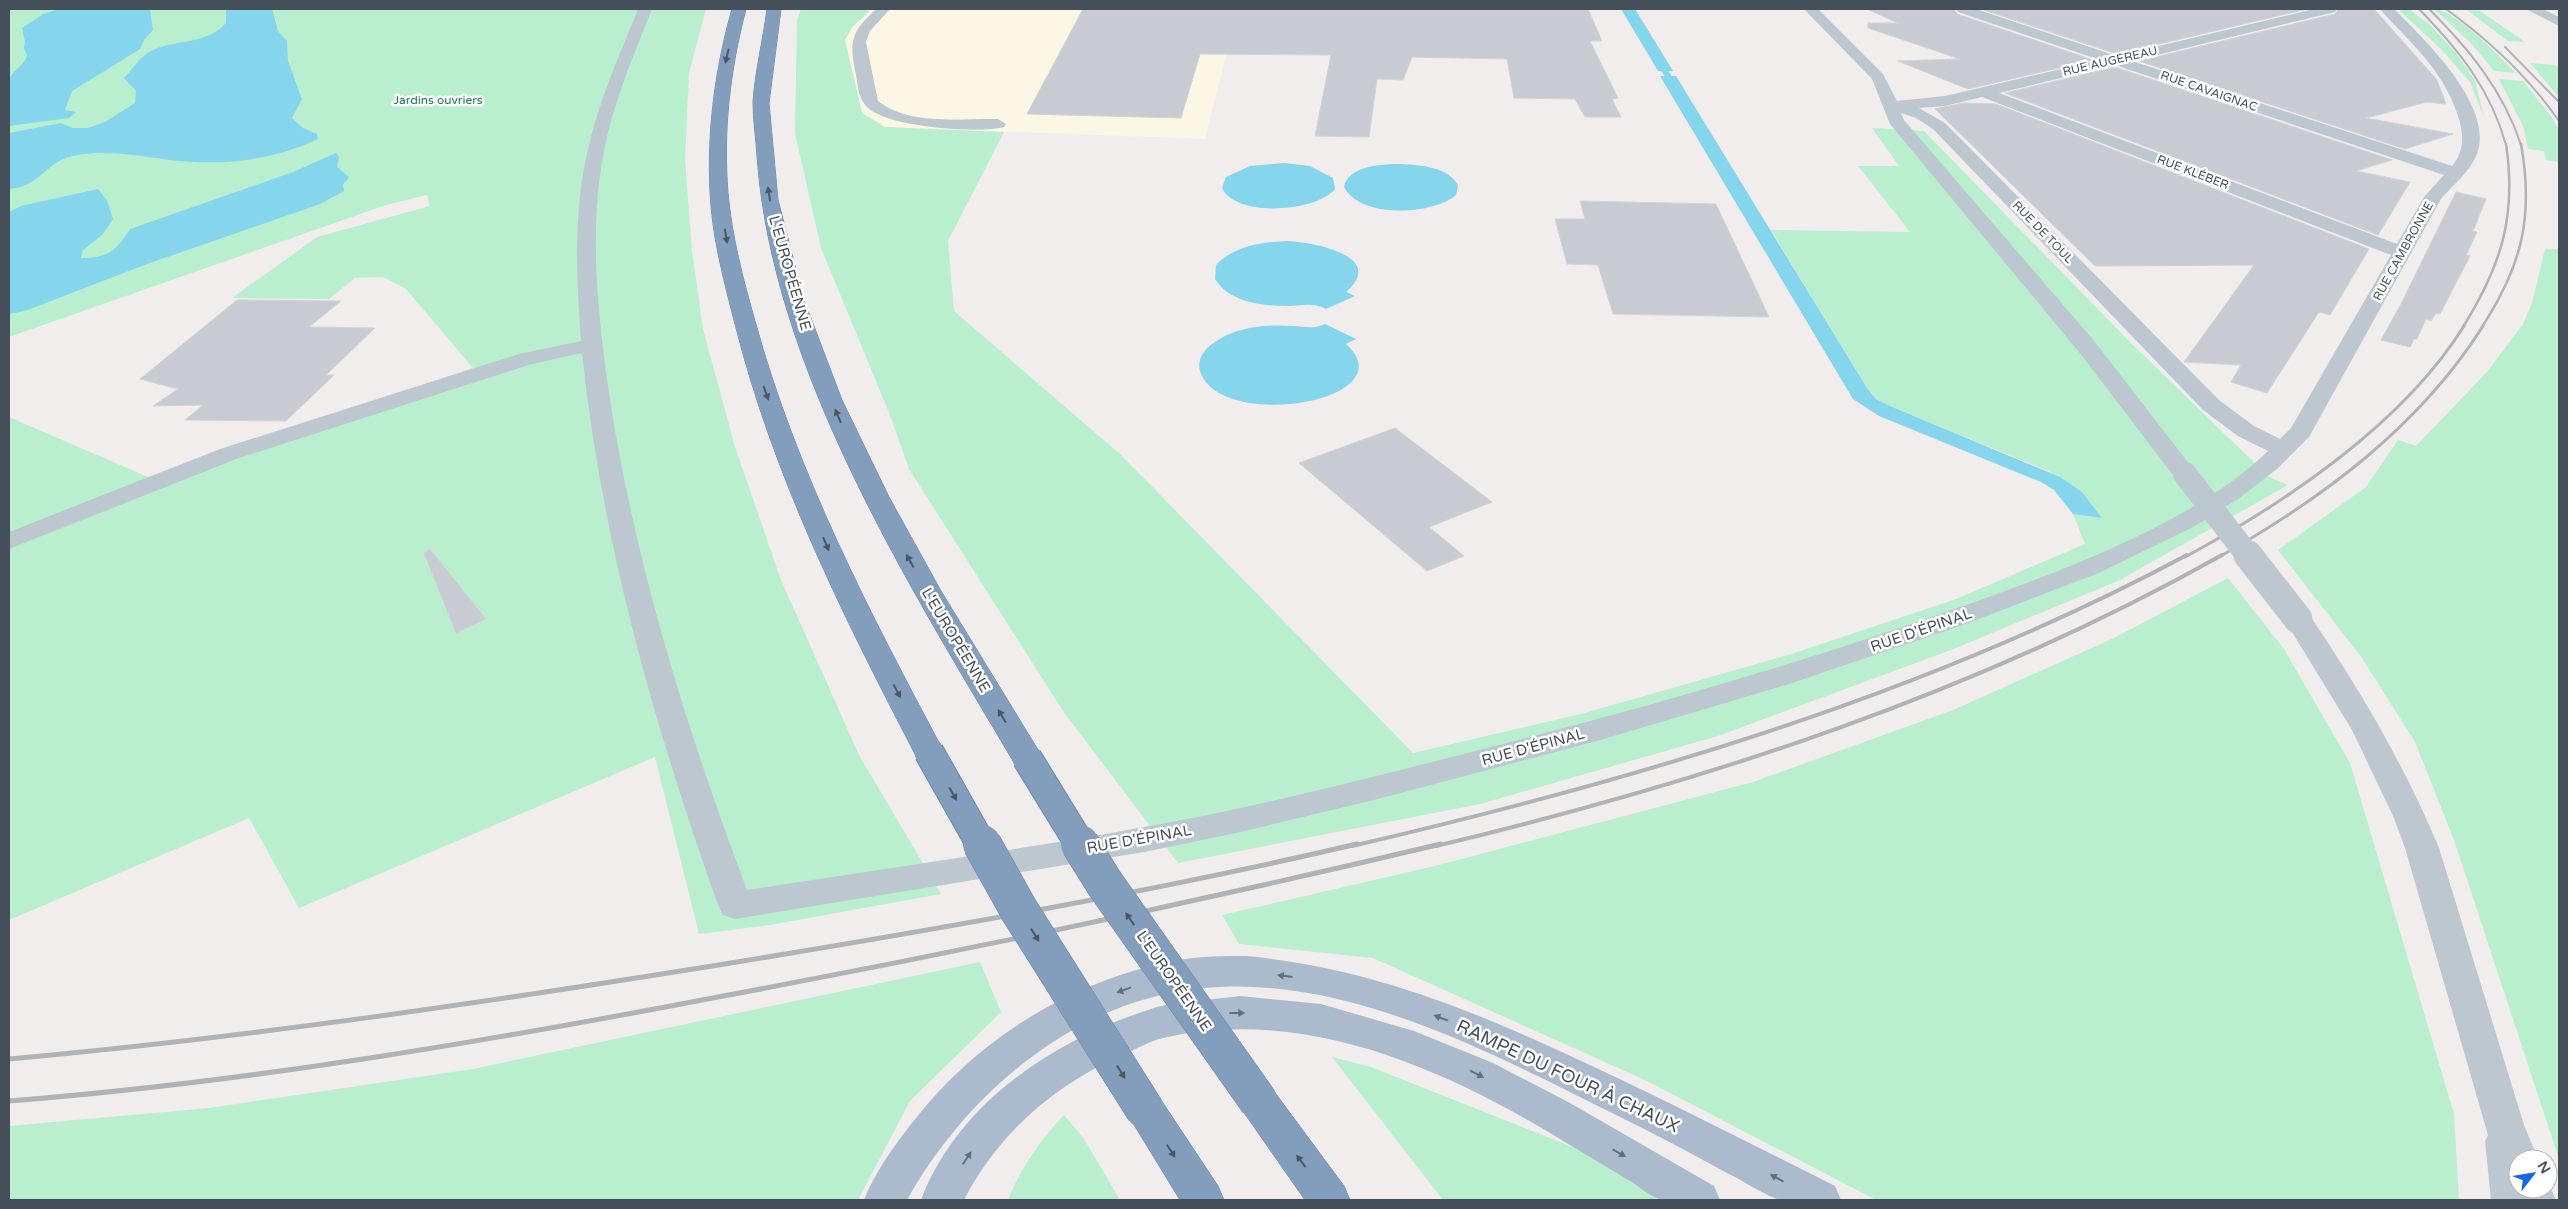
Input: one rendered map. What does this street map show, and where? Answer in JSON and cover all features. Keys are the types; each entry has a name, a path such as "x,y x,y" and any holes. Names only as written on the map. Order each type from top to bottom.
{"highway":[{"path":"739,9 721,85 718,165 722,210 742,315 759,375 809,507 862,623 929,752 1019,910 1203,1200"},
{"name":"L'EUROPÉENNE","path":"774,9 768,32 763,74 762,135 773,215 798,311 821,375 878,502 912,566 1105,884 1329,1200"}],"main road":[{"name":"RAMPE DU FOUR À CHAUX","path":"885,1200 923,1138 946,1109 983,1073 1021,1041 1096,1000 1135,986 1192,973 1230,971 1338,983 1381,995 1512,1046 1596,1086 1820,1200"},
{"path":"942,1200 951,1182 972,1151 1000,1118 1027,1090 1065,1063 1104,1041 1132,1030 1188,1015 1221,1013 1294,1016 1330,1021 1395,1038 1474,1072 1699,1200"}],"street":[{"path":"9,541 228,454 527,359 591,345 586,230 594,159 606,116 645,9"},
{"path":"883,9 865,27 858,43 872,104 880,112 898,117 998,124"},
{"path":"1811,9 1878,77 1885,89 1896,121 2082,341 2298,619 2368,729 2406,806 2422,848 2511,1142 2512,1200"},
{"name":"RUE CAVAIGNAC","path":"1963,9 2456,173"},
{"name":"RUE AUGEREAU","path":"1889,103 1935,103 2330,9"},
{"name":"RUE CAMBRONNE","path":"2285,449 2307,424 2433,197 2456,173 2470,147 2470,129 2460,96 2443,68 2387,9"},
{"path":"2533,9 2559,22"},
{"name":"RUE KLÉBER","path":"1983,92 2402,253"},
{"name":"RUE DE TOUL","path":"1889,103 1922,115 1939,126 2211,405 2242,430 2260,440 2285,449"},
{"name":"RUE D'ÉPINAL","path":"591,345 609,473 627,558 657,673 702,816 735,905 948,871 1230,822 1336,798 1681,708 1912,634 2011,598 2115,555 2206,508 2241,485 2285,449"}],"shaded area":[{"path":"868,9 1238,9 1205,139 885,127 862,113 845,40 853,26 869,12"}],"green space":[{"name":"Jardins ouvriers","path":"9,9 706,9 689,73 685,160 692,251 703,329 735,447 781,580 859,755 941,894 770,925 699,934 655,757 299,908 249,818 9,920 9,417 148,477 473,368 406,289 383,277 355,278 329,299 232,298 317,237 430,206 427,195 386,205 9,337"},
{"path":"801,9 868,9 869,12 853,26 845,40 862,113 885,127 1004,132 948,241 954,311 1121,455 1413,753 1581,714 1791,654 1956,599 2085,544 2073,514 2102,518 2082,492 2048,471 1876,399 1867,388 1771,230 1910,232 1858,166 1899,166 1872,128 1924,131 2132,344 2269,477 2288,485 2120,580 1951,650 1718,736 1480,804 1178,863 1063,711 909,469 890,415 821,248 795,133 797,20"},
{"path":"2398,9 2409,9 2430,25 2456,53 2475,81 2484,117 2470,82 2442,50"},
{"path":"2434,9 2443,11 2465,25 2516,73 2494,71 2472,44"},
{"path":"2467,10 2480,11 2525,42 2508,41"},
{"path":"2530,63 2555,65 2559,68 2559,97"},
{"path":"2499,79 2523,81 2551,116 2559,130 2559,162 2546,160 2544,151 2528,149 2524,128"},
{"path":"2545,249 2559,249 2559,1159 2558,1149 2556,1149 2454,840 2415,742 2362,658 2278,550 2366,487 2398,440 2416,446 2487,372 2523,324 2532,303"},
{"path":"2228,578 2284,649 2350,763 2454,1114 2459,1200 1876,1200 1645,1080 1373,958 1239,944 1222,915 1435,866 1753,782 1953,710 2114,638"},
{"path":"980,962 1001,1012 910,1101 858,1200 9,1200 9,1126 209,1108 473,1069"},
{"path":"1332,1057 1371,1067 1613,1163 1673,1200 1443,1200"},
{"path":"1064,1115 1084,1139 1120,1200 1008,1200 1032,1155"}],"water":[{"path":"59,9 150,9 153,30 144,40 140,49 72,91 65,110 76,112 69,118 9,126 7,97 9,81 13,73 24,62 27,55 24,49 25,42 22,28 43,14"},
{"path":"226,9 272,9 278,31 287,41 288,61 302,99 292,118 303,128 317,134 318,139 264,157 227,162 188,162 113,153 78,155 58,162 29,183 9,189 9,133 61,123 73,128 88,128 105,122 135,103 136,91 124,78 143,56 171,44 200,39 218,30 226,23"},
{"path":"1621,9 1635,9 1673,71 1658,71"},
{"path":"1660,76 1676,76 1867,388 1876,399 2060,477 2082,492 2102,518 2073,514 2054,490 2041,482 1879,416 1853,399"},
{"path":"336,153 339,157 337,167 349,177 343,185 344,191 320,204 147,264 25,311 9,314 9,212 21,206 98,189 107,200 113,219 103,234 83,250 81,258 98,257 116,248 130,229 293,172"},
{"path":"1284,163 1310,166 1333,178 1335,189 1325,197 1295,207 1259,208 1230,198 1222,188 1226,177 1250,166"},
{"path":"1402,164 1433,168 1448,174 1458,185 1456,195 1445,202 1415,210 1380,209 1365,205 1352,197 1344,187 1352,174 1359,170 1377,165"},
{"path":"1287,241 1327,248 1341,253 1352,260 1358,269 1357,279 1346,292 1355,296 1326,309 1311,305 1257,304 1237,298 1221,287 1215,279 1216,265 1231,253 1248,246 1267,242"},
{"path":"1325,324 1356,339 1346,344 1359,364 1352,381 1332,394 1304,402 1271,405 1240,401 1214,390 1200,371 1201,357 1206,349 1218,340 1235,332 1263,326 1312,327"}],"building":[{"path":"1083,9 1588,9 1602,41 1590,41 1618,98 1612,99 1621,117 1585,117 1575,99 1514,98 1507,59 1412,57 1403,80 1377,79 1369,137 1315,136 1331,55 1200,54 1181,118 1027,114"},
{"path":"1867,9 1954,9 1957,14 2093,60 1968,89 1898,61 1960,59 1868,28 1868,23 1898,23"},
{"path":"1981,9 2307,9 2117,54"},
{"path":"2339,9 2374,9 2437,80 2446,104 2427,102 2366,118 2453,134 2405,149 2139,61 2335,14"},
{"path":"2115,67 2392,160 2356,171 2410,182 2378,235 2005,93"},
{"path":"1964,103 1996,104 2369,249 2330,315 2319,312 2267,393 2231,382 2241,365 2184,362 2254,265 2095,266 1935,109"},
{"path":"2456,192 2486,199 2473,231 2477,232 2466,255 2470,256 2440,314 2436,313 2431,321 2426,319 2417,339 2414,339 2410,347 2381,340 2401,304"},
{"path":"1580,201 1716,204 1769,317 1613,314 1598,265 1567,264 1555,219 1585,219"},
{"path":"237,300 341,301 309,327 375,328 326,375 334,375 286,421 185,420 203,405 153,406 178,389 140,379"},
{"path":"1395,428 1492,502 1429,527 1464,556 1427,571 1299,463"},
{"path":"430,549 486,619 456,633 424,553"}],"waterway":[{"path":"1657,58 1676,89"}],"railway":[{"path":"2419,9 2472,72 2492,106 2506,145"},
{"path":"2429,9 2458,39 2495,88 2514,125 2521,145"},
{"path":"2446,9 2507,60 2534,89 2559,121"},
{"path":"2505,47 2559,102"},
{"path":"2463,327 2487,283 2503,240 2509,194 2506,144"},
{"path":"2482,327 2507,283 2521,240 2525,218 2526,195 2521,144"},
{"path":"2185,557 2262,512 2339,458 2409,396 2439,362 2464,326"},
{"path":"2219,557 2295,510 2331,485 2366,457 2399,428 2430,396 2458,362 2483,326"},
{"path":"1352,846 1566,792 1673,762 1779,728 1884,691 1987,650 2088,605 2187,555"},
{"path":"1436,846 1639,793 1740,762 1839,728 1937,691 2034,650 2129,604 2222,555"},
{"path":"9,1059 192,1040 374,1017 737,962 1048,908 1203,878 1357,844"},
{"path":"9,1101 98,1093 276,1072 542,1030 990,944 1171,906 1441,844"}]}
